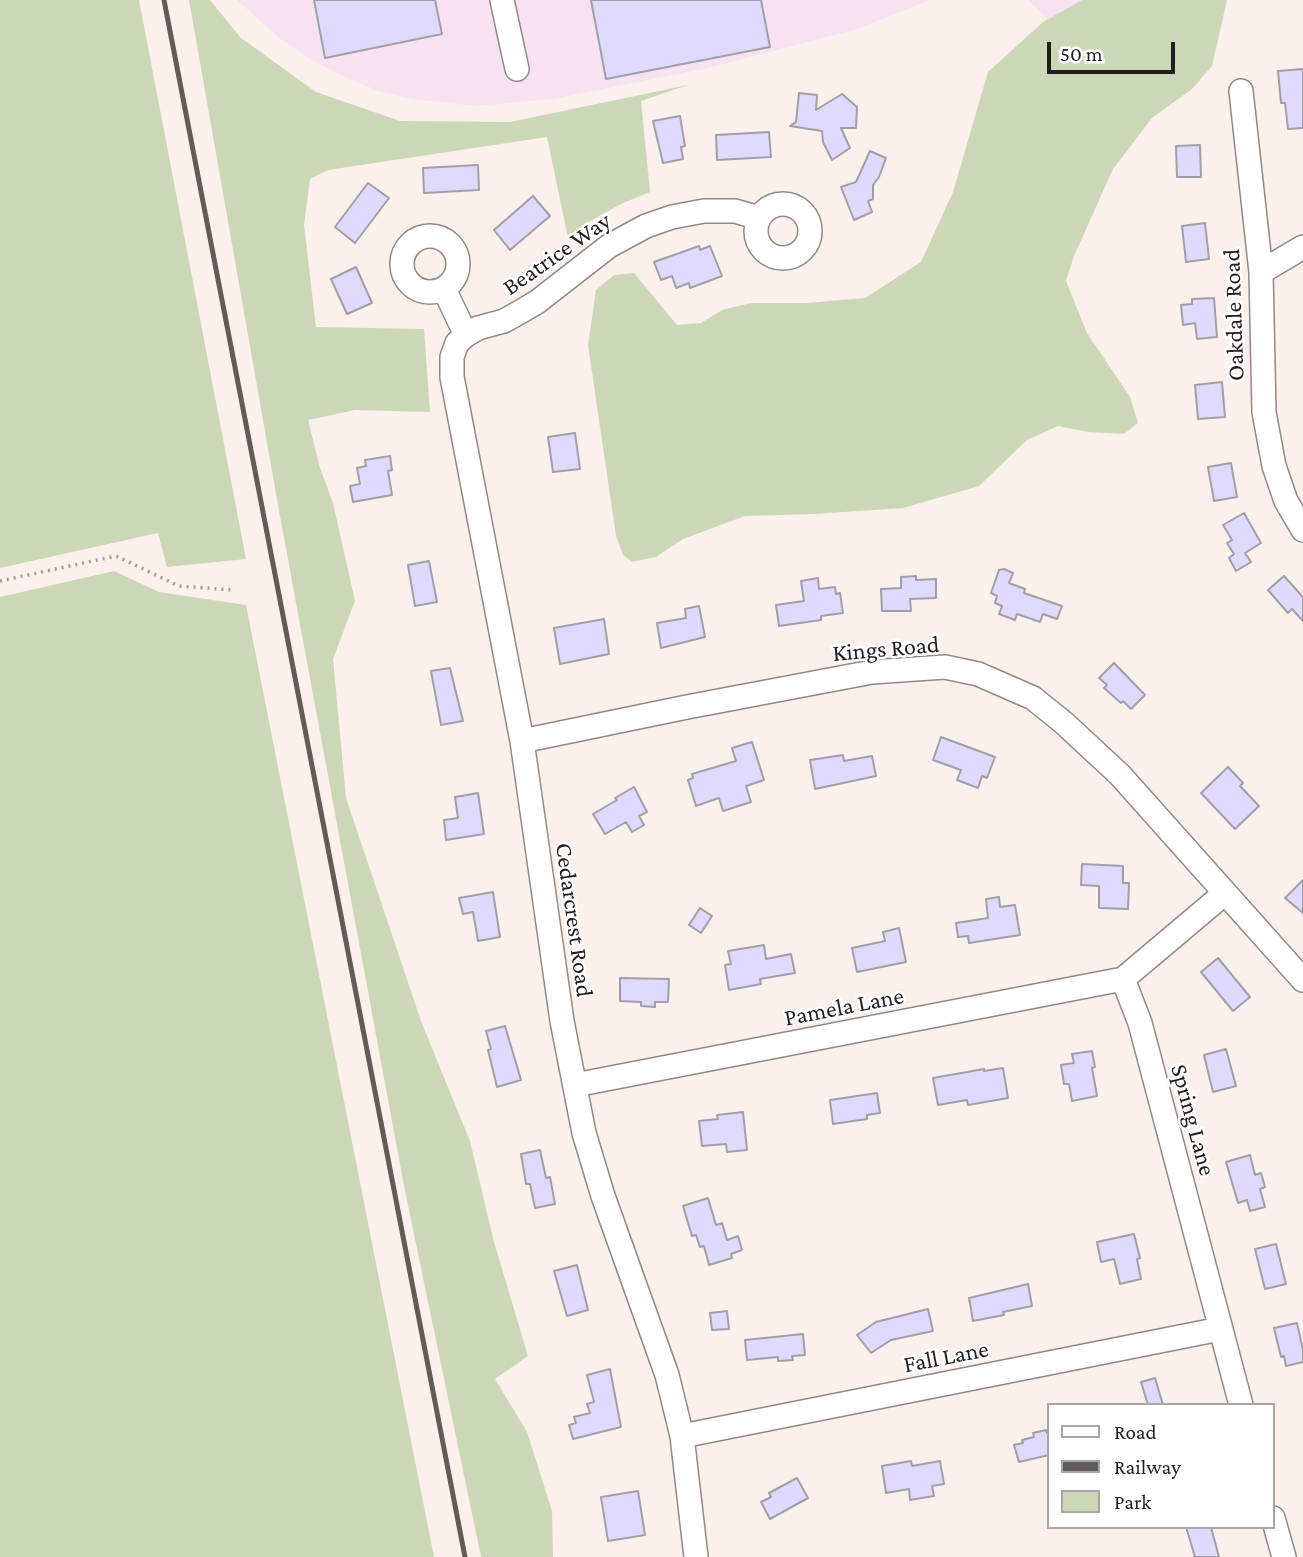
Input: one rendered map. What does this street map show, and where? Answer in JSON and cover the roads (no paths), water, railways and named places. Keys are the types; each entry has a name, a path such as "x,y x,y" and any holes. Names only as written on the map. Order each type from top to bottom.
{"street":[{"path":"502,0 517,69"},
{"name":"Oakdale Road","path":"1241,91 1261,272 1264,412 1274,466 1286,501 1303,530"},
{"name":"Beatrice Way","path":"466,335 478,328 504,321 537,302 609,246 646,226 672,217 704,211 735,211 759,218"},
{"path":"1261,272 1303,247"},
{"path":"444,289 466,335"},
{"name":"Cedarcrest Road","path":"466,335 457,343 452,357 452,377 522,741 562,1021 584,1133 603,1196 667,1375 682,1436 696,1557"},
{"name":"Kings Road","path":"522,741 872,672 945,667 978,674 1032,698 1121,775 1303,980"},
{"path":"1124,979 1225,893"},
{"name":"Pamela Lane","path":"575,1085 1124,979"},
{"name":"Spring Lane","path":"1124,979 1140,1023 1240,1403"},
{"name":"Fall Lane","path":"682,1436 1220,1329"},
{"path":"1275,1525 1284,1557"}],"railway":[{"path":"164,0 465,1557"}]}
